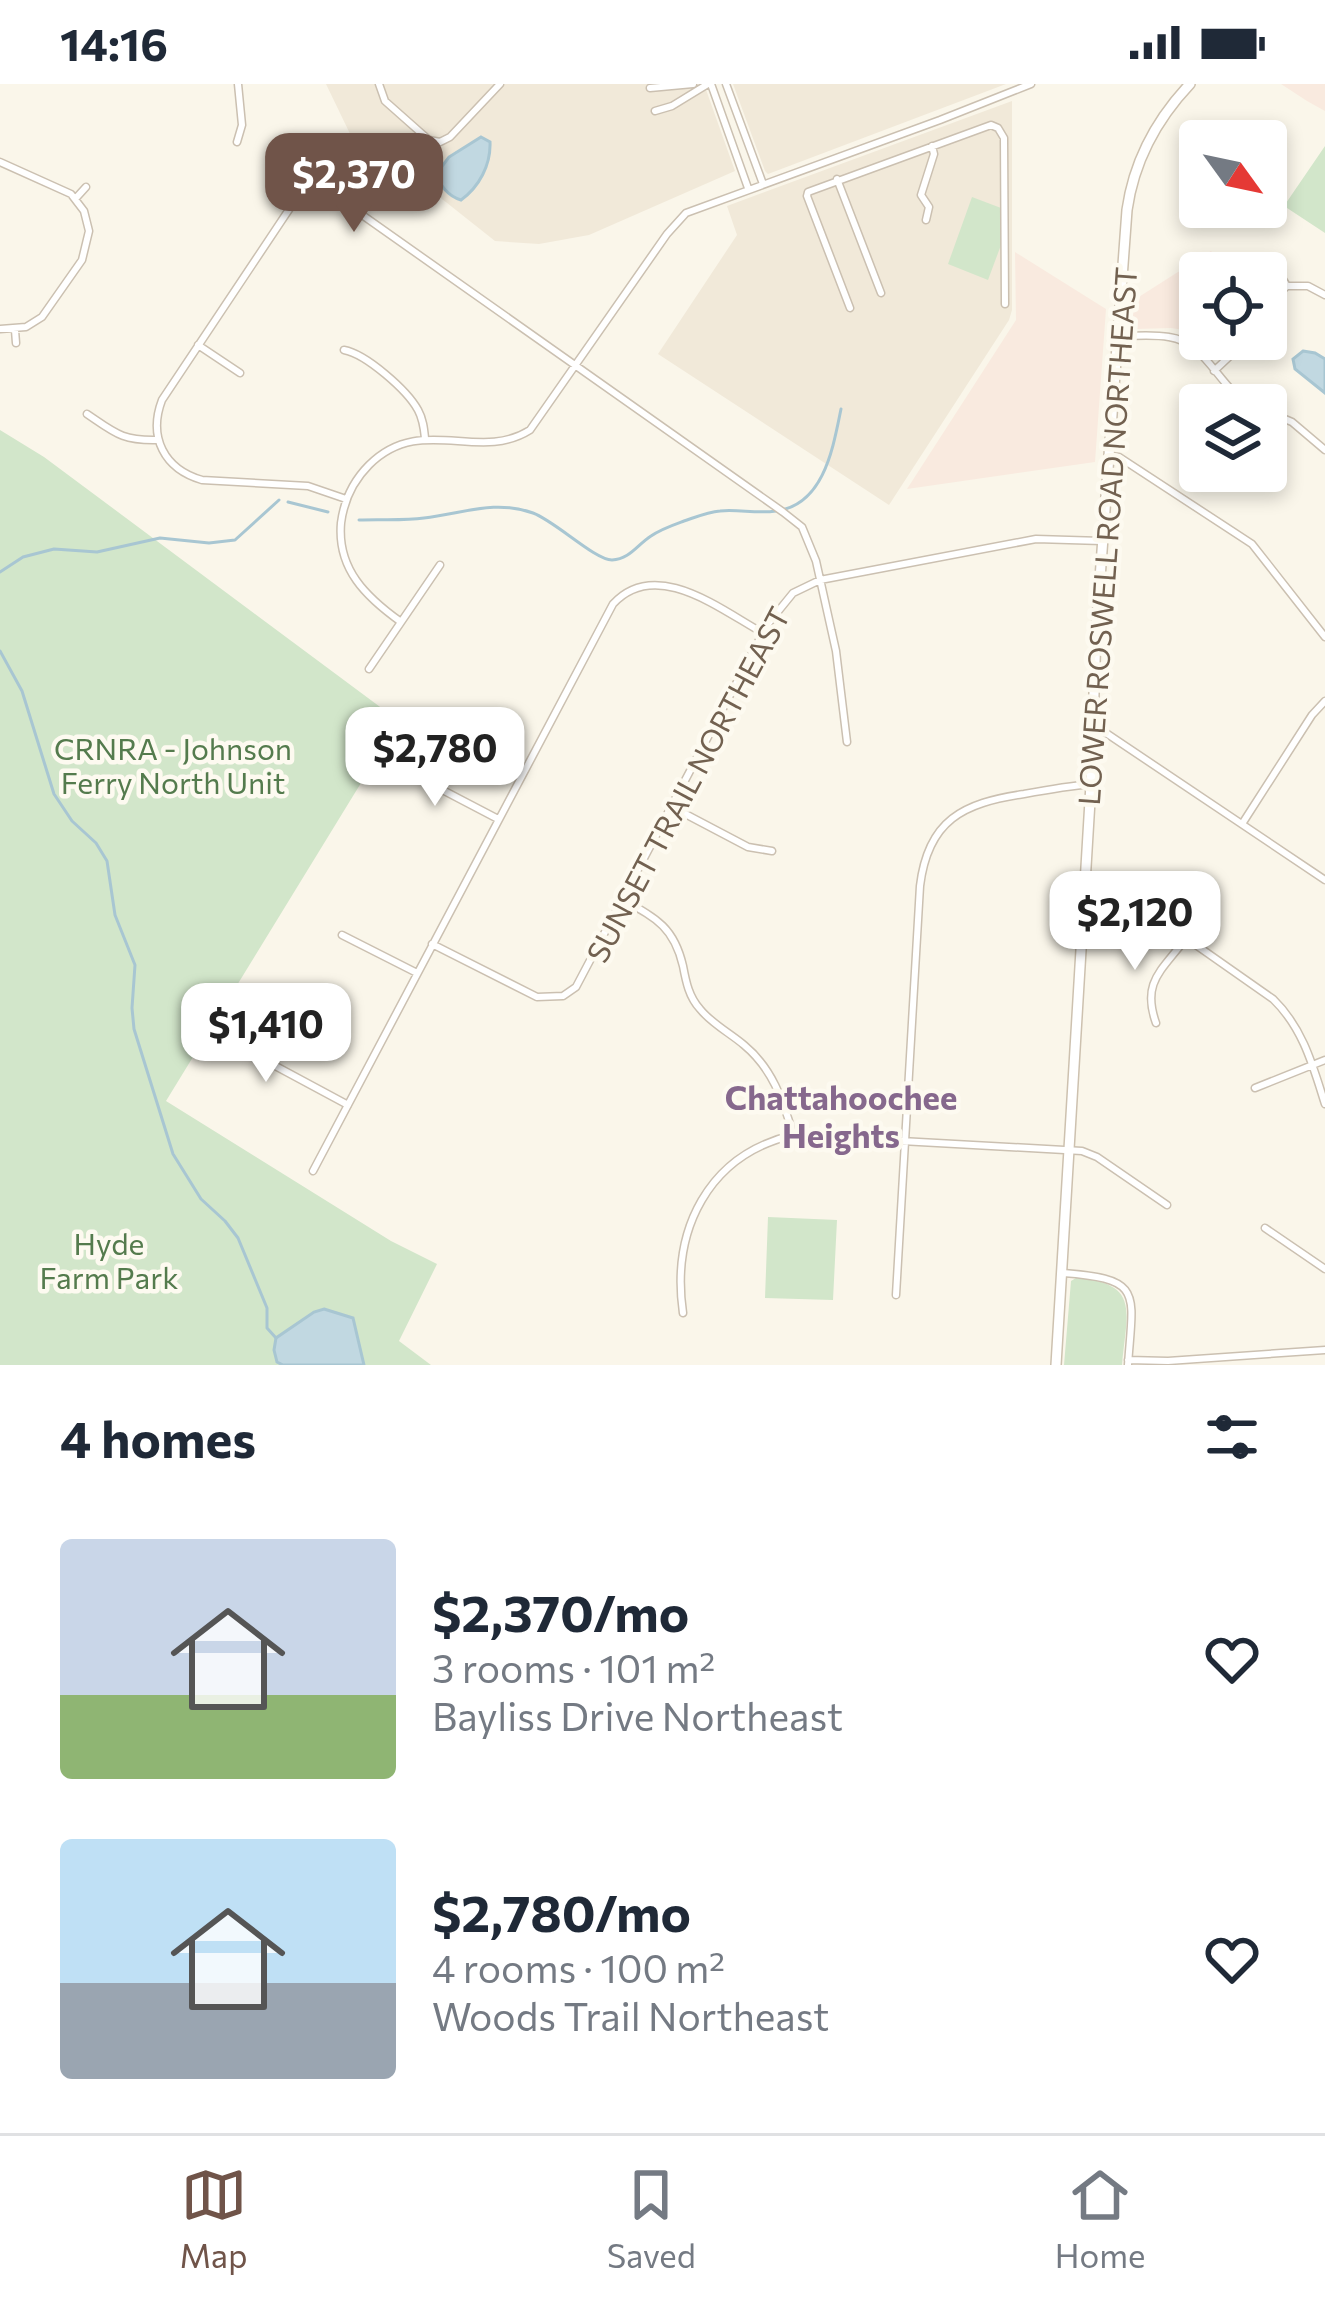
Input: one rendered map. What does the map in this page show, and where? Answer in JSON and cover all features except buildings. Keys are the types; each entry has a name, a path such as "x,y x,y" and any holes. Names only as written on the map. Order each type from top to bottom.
{"street":[{"path":"237,142 242,125 238,84"},
{"path":"380,84 385,101 434,142 450,137 494,86"},
{"path":"650,88 693,84"},
{"path":"655,112 710,84 748,189"},
{"path":"726,84 763,184"},
{"path":"401,622 355,582 341,542 346,499 376,458 425,438 497,442 519,436 539,420 676,221 698,207 1030,84"},
{"name":"LOWER ROSWELL ROAD NORTHEAST","path":"1056,1365 1102,541 1126,220 1134,176 1161,119 1190,84"},
{"path":"850,308 807,196 813,188 992,125 1004,138 1005,304"},
{"path":"926,220 929,207 921,195 934,154 932,146"},
{"path":"0,162 66,190 84,211 89,231 82,260 42,317 26,327 0,329"},
{"path":"837,179 881,293"},
{"path":"346,499 308,487 192,478 170,463 158,440 162,400 311,181 802,527 812,547 836,651 847,742"},
{"path":"76,198 86,188"},
{"path":"1287,286 1308,286 1325,296"},
{"path":"15,330 16,343"},
{"path":"1118,336 1180,340 1196,349 1225,384"},
{"path":"198,345 240,373"},
{"path":"344,350 361,355 410,398 425,438"},
{"path":"1214,371 1226,360"},
{"path":"86,414 129,440 158,440"},
{"path":"1287,420 1325,450"},
{"path":"1109,456 1119,457 1252,544 1325,637"},
{"name":"SUNSET TRAIL NORTHEAST","path":"432,944 526,992 548,998 569,993 580,981 772,615 793,593 820,580 1036,539 1102,541"},
{"path":"370,669 440,565"},
{"path":"313,1172 619,597 640,586 670,586 763,632"},
{"path":"1242,824 1325,700"},
{"path":"1093,728 1325,880"},
{"path":"392,763 498,819"},
{"path":"896,1295 920,886 930,846 956,814 977,803 1091,784"},
{"path":"672,807 748,848 772,851"},
{"path":"1085,884 1119,891 1282,1008 1312,1065 1325,1104"},
{"path":"623,900 670,932 693,1000 764,1065 793,1135"},
{"path":"342,935 417,973"},
{"path":"1156,1023 1149,1002 1152,987 1186,938"},
{"path":"210,1023 348,1106"},
{"path":"1255,1088 1325,1060"},
{"path":"683,1313 680,1273 685,1244 712,1185 744,1154 793,1135 1070,1150 1091,1154 1167,1205"},
{"path":"1265,1228 1325,1269"},
{"path":"1063,1273 1106,1277 1126,1291 1132,1310 1128,1362 1325,1350"}],"shaded area":[{"path":"326,84 704,84 735,171 589,235 539,244 495,241 418,180 353,140"},
{"path":"733,84 1006,84 768,174"},
{"path":"1281,84 1325,84 1325,111 1307,101"},
{"path":"1012,101 1009,320 889,505 658,354 737,235 727,206"},
{"path":"1015,252 1106,309 1095,462 907,489 1016,320"},
{"path":"1179,271 1179,329 1137,329 1131,320 1134,300"}],"green space":[{"path":"1325,146 1325,233 1287,208"},
{"path":"972,197 1001,208 1001,245 988,280 948,264"},
{"name":"CRNRA - Johnson Ferry North Unit","path":"0,430 44,457 399,721 166,1101 391,1241 437,1264 399,1341 431,1365 0,1365"},
{"path":"768,1217 837,1220 833,1300 765,1298"},
{"path":"1071,1281 1112,1286 1121,1294 1127,1316 1122,1365 1064,1365"}],"water":[{"path":"481,137 490,142 486,167 461,200 445,190 437,173 449,157"},
{"path":"1303,351 1325,359 1325,393 1295,369 1293,359"},
{"path":"324,1309 353,1318 364,1365 277,1362 276,1338"}],"waterway":[{"path":"359,520 416,519 491,507 519,509 542,517 596,554 618,559 659,531 698,516 776,511 805,498 824,472 841,409"},
{"path":"0,572 23,557 54,549 97,552 160,538 209,543 235,540 279,500"},
{"path":"288,502 328,512"},
{"path":"0,651 22,691 54,794 107,861 115,915 135,965 134,1029 173,1154 201,1199 238,1238 267,1308 267,1328 276,1338"}],"district":[{"name":"Chattahoochee Heights","path":"841,1115"}],"park label":[{"name":"Hyde Farm Park","path":"109,1259"}]}
